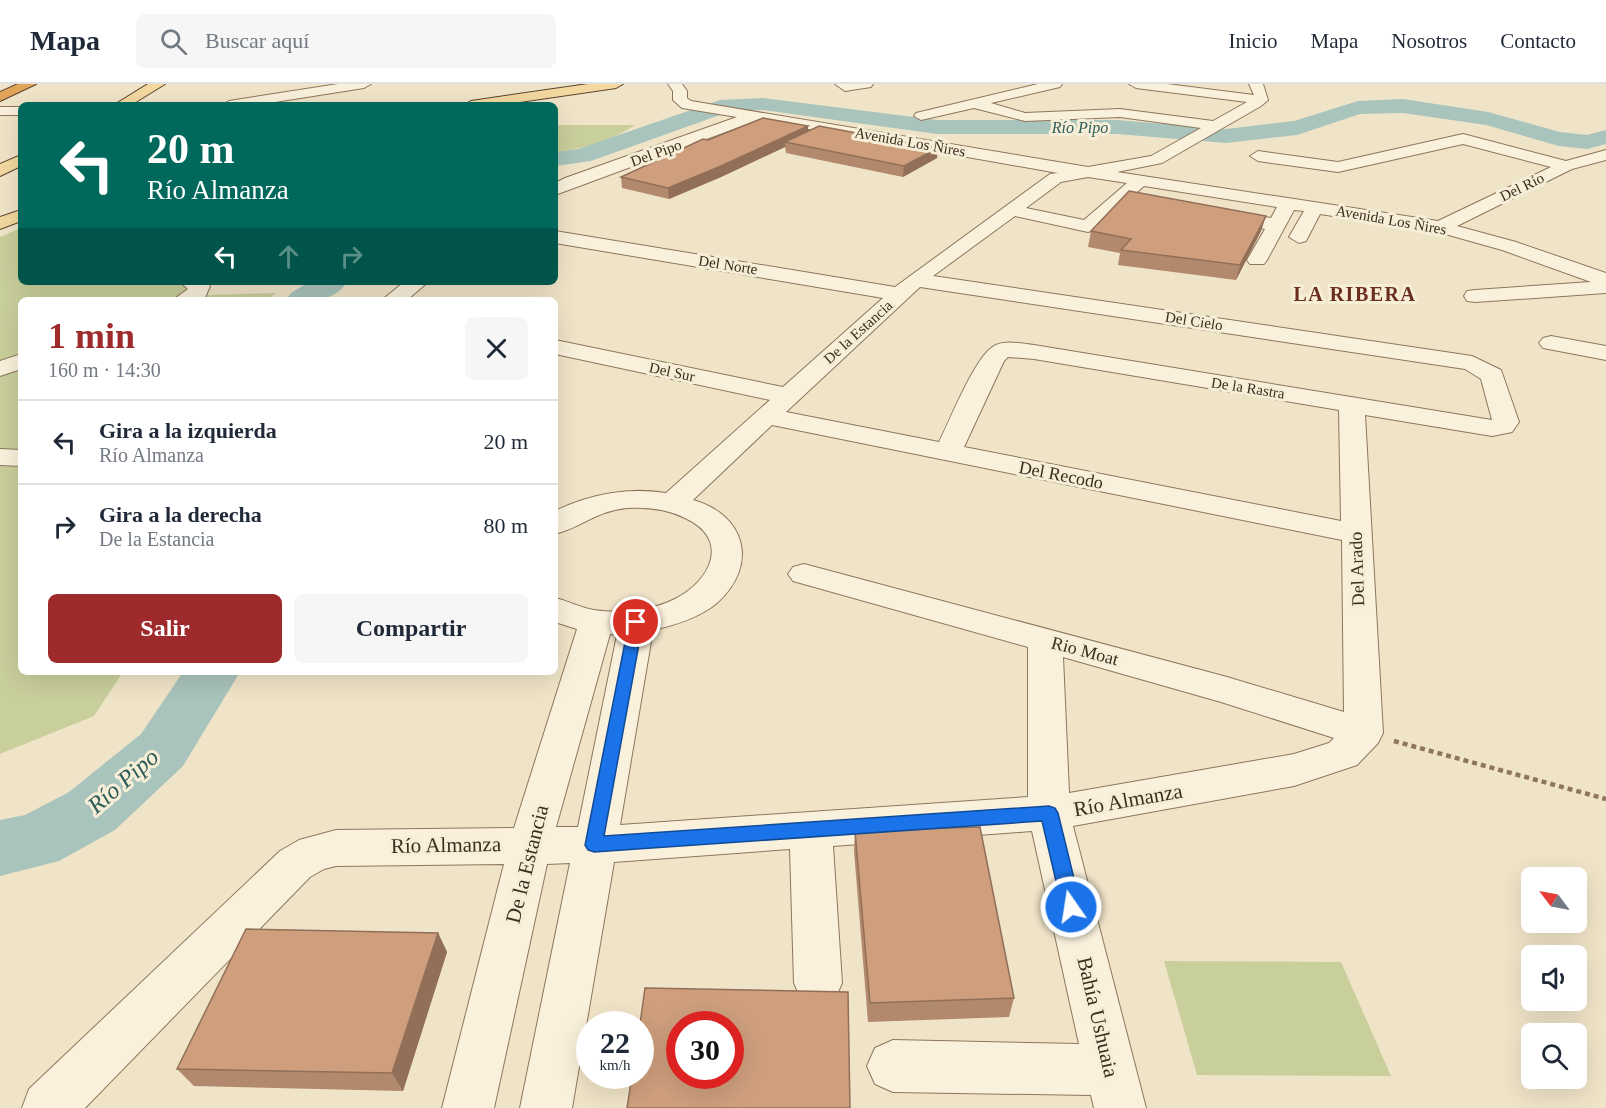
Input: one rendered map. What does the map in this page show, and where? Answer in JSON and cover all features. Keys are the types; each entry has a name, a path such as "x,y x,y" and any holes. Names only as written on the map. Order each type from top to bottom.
{"highway":[{"path":"0,97 29,84"}],"main road":[{"path":"126,102 159,84"},
{"path":"491,102 616,84"},
{"path":"600,86 623,84"},
{"path":"0,171 18,162"},
{"path":"0,223 18,216"}],"street":[{"path":"246,102 338,86 364,84"},
{"path":"844,86 866,84"},
{"path":"921,116 1055,84"},
{"path":"1136,84 1261,100 1256,84"},
{"name":"Avenida Los Ñires","path":"674,85 682,103 694,107 1041,159 1081,157"},
{"path":"338,86 353,99"},
{"name":"De la Estancia","path":"1139,173 1187,142 1261,100"},
{"path":"973,104 1025,117 1120,113 1216,126"},
{"path":"0,111 18,111"},
{"name":"Del Pipo","path":"558,188 757,116"},
{"path":"1258,156 1338,167 1463,139 1566,166"},
{"name":"De la Estancia","path":"673,502 908,287 1060,173 1069,161 1081,157 1187,142"},
{"name":"Avenida Los Ñires","path":"958,148 1060,173"},
{"name":"Avenida Los Ñires","path":"1113,154 1129,156 1139,173"},
{"name":"Del Rio","path":"1440,227 1566,166 1606,155"},
{"name":"De la Estancia","path":"1060,173 1094,185"},
{"path":"1010,210 1088,226 1121,198 1139,173"},
{"name":"Avenida Los Ñires","path":"1094,185 1139,173 1171,184 1440,227 1509,246 1604,280"},
{"path":"1094,185 1121,198 1141,201"},
{"path":"1257,260 1288,203"},
{"path":"1049,218 1068,205"},
{"path":"1299,237 1315,207"},
{"path":"1196,211 1276,225"},
{"name":"Del Norte","path":"558,237 908,287"},
{"path":"1475,296 1604,280"},
{"path":"193,297 196,296 200,286 198,285"},
{"path":"397,297 414,285"},
{"name":"Del Cielo","path":"908,287 1472,363 1492,375 1506,422 1503,426 1492,428"},
{"path":"1551,343 1606,353"},
{"name":"Del Sur","path":"558,348 788,396"},
{"name":"De la Rastra","path":"948,452 994,357 1003,351 1034,352 1492,428"},
{"path":"0,369 18,362"},
{"name":"Del Arado","path":"1352,405 1364,733"},
{"name":"Del Recodo","path":"766,416 1355,533"},
{"path":"0,457 18,458"},
{"path":"0,479 18,479"},
{"path":"558,521 587,508 615,500 645,498 673,502 698,510 716,524 727,541 728,561 718,581 699,600 670,614 616,622 566,615 558,611"},
{"name":"Rio Moat","path":"804,574 1227,690 1364,733"},
{"path":"546,1108 594,845 616,622"},
{"name":"De la Estancia","path":"468,1108 530,844 616,622"},
{"name":"Bahía Ushuaia","path":"1045,641 1049,813 1115,1089"},
{"name":"Río Almanza","path":"48,1108 295,864 314,853 346,847 594,845 1049,813 1294,770 1343,754 1364,733"},
{"path":"811,830 818,983"},
{"path":"894,1066 1115,1089"}],"path":[{"path":"1364,733 1606,799"}],"green space":[{"path":"558,125 635,125 607,140 558,152"},
{"path":"18,229 18,285 207,285 207,295 276,293 271,297 18,297 18,675 121,675 94,716 0,754 0,237"},
{"path":"1164,961 1341,962 1391,1076 1197,1075"}],"building":[{"path":"763,118 808,126 668,188 621,177 703,139 708,140"},
{"path":"819,126 938,148 904,166 785,142"},
{"path":"1129,191 1266,216 1240,265 1121,250 1131,239 1091,231"},
{"path":"980,827 1014,998 870,1003 855,831"},
{"path":"246,929 438,933 392,1073 177,1069"},
{"path":"645,988 848,992 850,1108 627,1108 630,1089 654,1089 654,1011 642,1011"}],"waterway":[{"name":"Río Pipo","path":"558,159 582,156 728,105 763,104 937,127 1117,127 1226,136 1297,128 1358,108 1403,106 1488,119 1559,139 1587,142 1606,137"},
{"name":"Río Pipo","path":"308,297 326,285"},
{"name":"Río Pipo","path":"0,848 36,841 92,811 162,750 210,675"}],"district":[{"name":"LA RIBERA","path":"1355,294"}],"route":[{"path":"636,622 594,845 1049,813 1071,907"}]}
